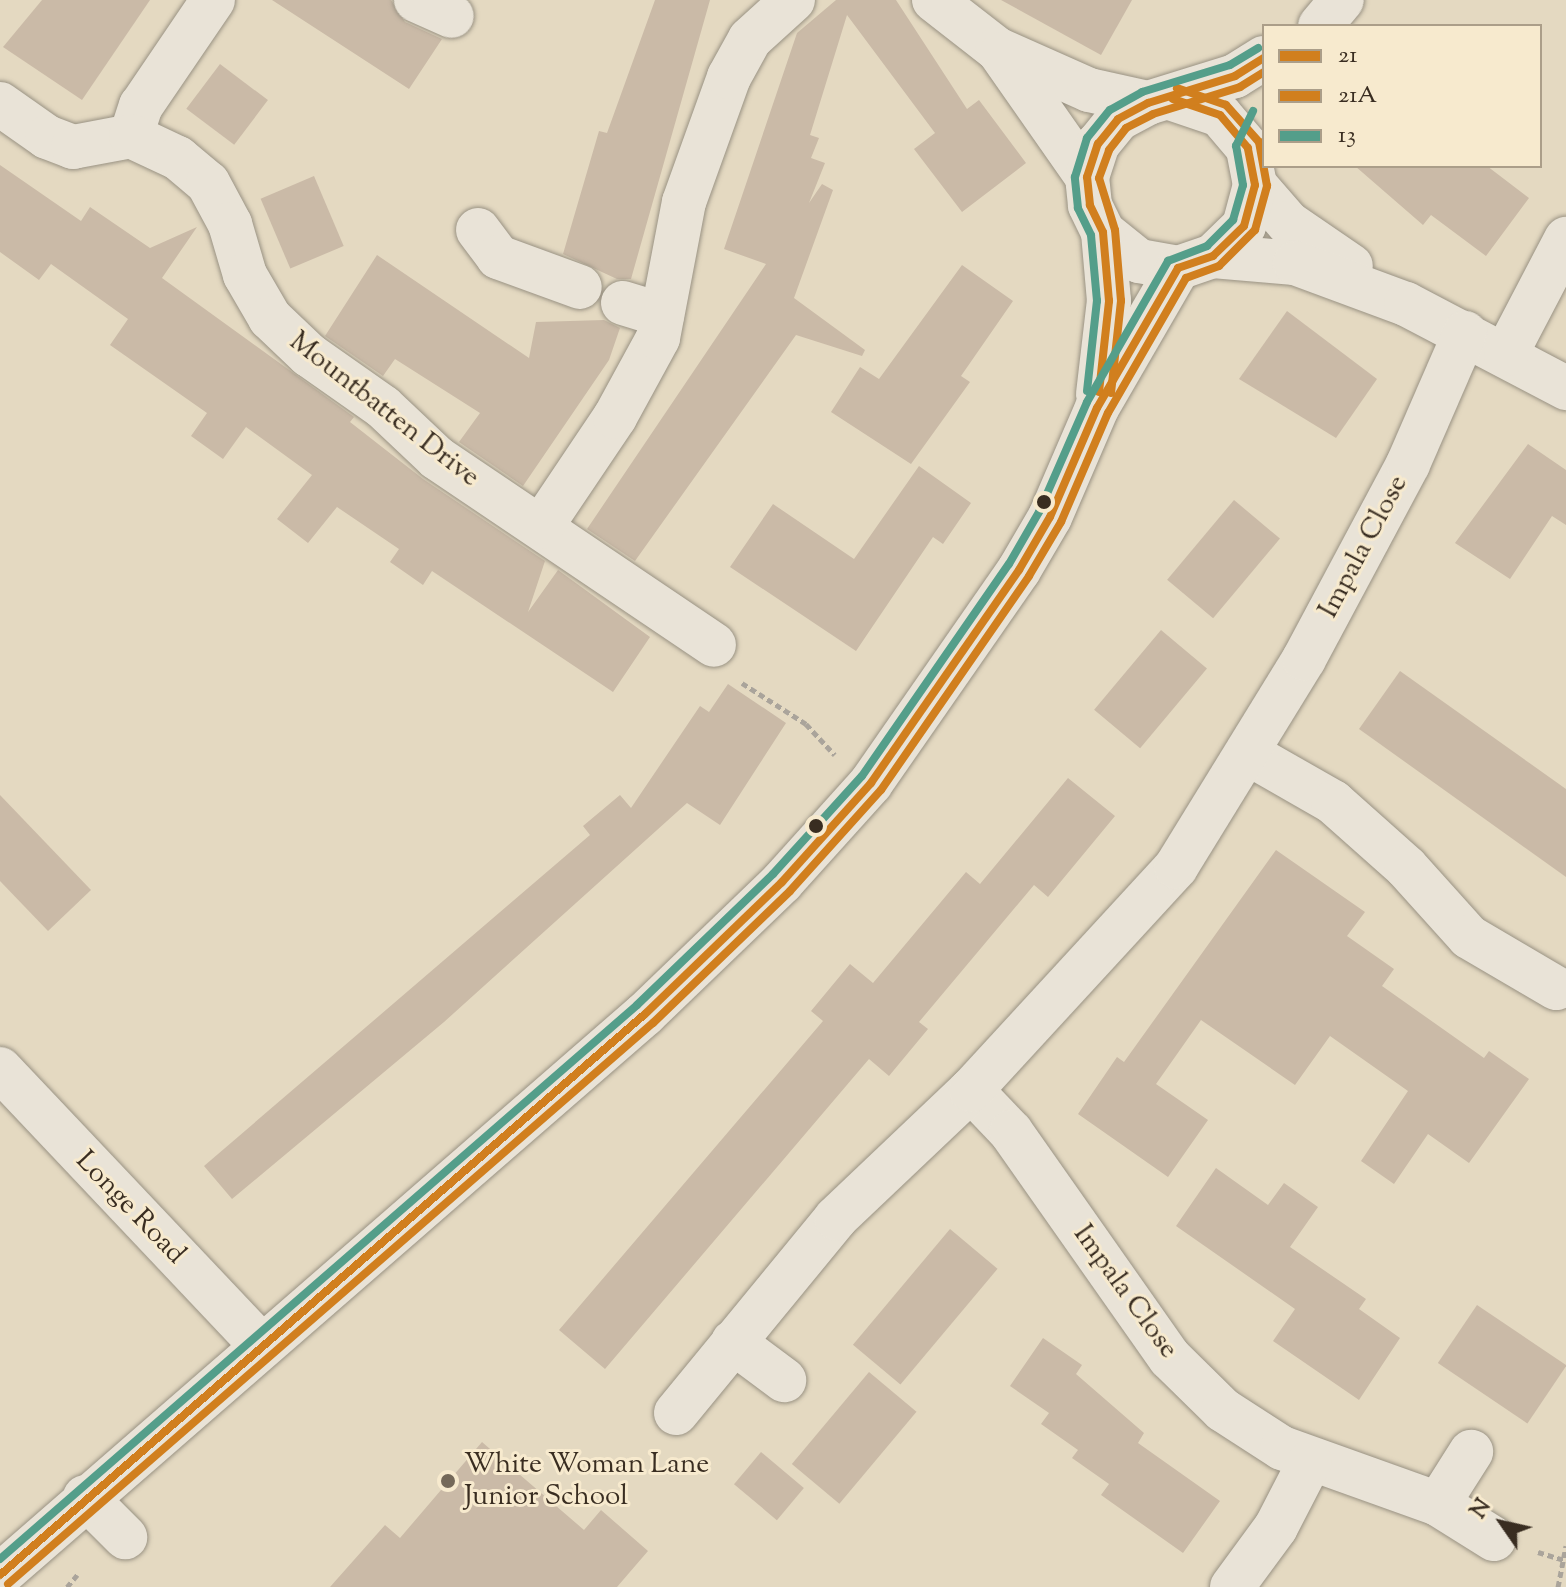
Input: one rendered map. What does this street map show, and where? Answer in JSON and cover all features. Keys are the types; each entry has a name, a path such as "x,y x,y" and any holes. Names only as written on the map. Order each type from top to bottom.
{"street":[{"path":"0,104 47,137 73,147 131,136 141,106 213,0"},
{"path":"541,527 615,417 658,338 643,309 729,77 750,39 793,0"},
{"path":"0,1575 85,1497 645,1014 782,882 871,783 1019,570 1097,408 1195,262 1244,226 1256,150 1220,115 1160,101 1089,90 997,49 934,0"},
{"path":"997,49 1087,177"},
{"path":"1097,408 1109,301 1103,232 1090,205 1087,177 1098,144 1118,119 1262,59"},
{"name":"Mountbatten Drive","path":"131,136 178,158 208,183 230,224 245,275 270,318 299,346 383,407 437,458 541,527 697,641"},
{"path":"1264,168 1288,223 1406,304"},
{"path":"478,230 498,257 580,287"},
{"path":"1103,232 1139,261 1295,263 1406,304 1566,388"},
{"path":"1506,354 1566,239"},
{"name":"Impala Close","path":"676,1413 836,1218 971,1090 1176,867 1249,754 1408,464 1465,333"},
{"path":"1249,754 1333,802 1406,867 1469,937 1556,988"},
{"name":"Longe Road","path":"0,1069 261,1345"},
{"name":"Impala Close","path":"971,1090 1011,1132 1170,1358 1223,1410 1310,1461 1438,1504 1494,1539"},
{"path":"733,1342 784,1380"},
{"path":"1438,1504 1471,1452"},
{"path":"1232,1587 1276,1527 1310,1461"},
{"path":"85,1497 125,1537"}],"path":[{"path":"697,641 806,724 871,783"},
{"path":"1558,1587 1566,1546"}],"building":[{"path":"42,0 150,0 82,100 3,47"},
{"path":"272,0 391,0 405,22 442,39 409,89"},
{"path":"655,0 710,0 631,279 617,279 563,254 599,131 607,133"},
{"path":"836,0 896,0 967,109 979,100 1026,163 962,212 914,149 935,133 847,15 810,135 819,138 811,158 825,163 809,203 822,184 833,190 794,298 865,350 862,356 796,335 635,561 587,529 766,264 724,249 797,33"},
{"path":"1001,0 1132,0 1101,55"},
{"path":"220,64 268,100 234,145 186,109"},
{"path":"0,165 81,221 90,207 150,248 197,227 162,278 354,417 350,422 423,479 545,561 528,612 558,570 650,637 613,692 432,571 423,585 390,562 399,549 337,507 308,543 277,519 312,475 246,427 223,459 191,436 207,413 110,345 128,319 51,264 39,280 0,252"},
{"path":"1357,168 1490,168 1529,198 1486,256 1431,215 1423,225"},
{"path":"314,176 344,246 290,269 261,199"},
{"path":"377,255 529,358 536,322 604,320 620,328 609,360 523,486 459,442 480,413 395,359 383,376 325,336"},
{"path":"962,265 1013,301 961,376 970,382 911,464 831,412 860,367 879,379"},
{"path":"1287,311 1377,379 1336,438 1239,379"},
{"path":"1528,444 1566,470 1566,525 1552,516 1510,579 1455,543"},
{"path":"919,466 971,503 943,544 933,537 856,651 730,567 773,504 854,559"},
{"path":"1234,500 1280,539 1213,618 1167,580"},
{"path":"1161,630 1207,669 1140,748 1094,710"},
{"path":"1400,671 1566,789 1566,877 1359,729"},
{"path":"728,684 786,723 720,825 687,803 444,1022 232,1199 204,1166 590,835 583,826 620,795 631,808 700,706 709,712"},
{"path":"1068,778 1115,816 1048,897 1034,885 919,1022 928,1029 889,1076 869,1059 605,1369 559,1330 823,1021 811,1011 850,964 873,983 966,872 980,884"},
{"path":"0,795 91,890 48,931 0,881"},
{"path":"1276,850 1365,912 1347,936 1394,969 1382,986 1484,1058 1489,1051 1529,1079 1469,1163 1428,1134 1394,1184 1361,1161 1408,1091 1330,1036 1295,1085 1201,1020 1156,1084 1208,1120 1168,1177 1078,1114 1117,1057 1124,1062"},
{"path":"1216,1168 1268,1205 1284,1183 1318,1207 1290,1247 1366,1299 1359,1309 1400,1338 1359,1400 1273,1341 1295,1309 1176,1226"},
{"path":"950,1229 997,1269 900,1385 853,1345"},
{"path":"1477,1305 1566,1365 1527,1423 1438,1363"},
{"path":"1043,1338 1082,1365 1076,1374 1144,1433 1138,1443 1220,1501 1183,1553 1101,1495 1109,1484 1072,1458 1078,1450 1041,1424 1049,1413 1010,1386"},
{"path":"869,1372 916,1412 839,1504 792,1464"},
{"path":"482,1442 584,1530 601,1510 648,1551 617,1587 330,1587 385,1525 400,1538"},
{"path":"761,1452 804,1488 777,1520 734,1484"}],"transit line":[{"name":"13","path":"1087,391 1097,301 1091,235 1078,208 1075,177 1087,138 1110,110 1142,92 1230,65 1258,48"},
{"name":"21","path":"1099,392 1109,301 1103,232 1090,205 1087,177 1098,144 1118,119 1148,103 1235,76 1262,59"},
{"name":"21A","path":"1111,393 1121,301 1115,230 1099,178 1109,150 1126,128 1153,114 1240,87 1262,73"},
{"name":"21A","path":"1177,88 1226,105 1259,142 1262,158"},
{"name":"21","path":"0,1575 645,1014 782,882 871,783 1019,570 1050,517 1097,408 1178,268 1213,256 1244,226 1255,185 1248,148 1220,115 1173,99"},
{"name":"13","path":"0,1559 637,1005 773,874 862,776 1009,564 1039,512 1087,402 1168,261 1207,246 1233,220 1243,185 1236,146 1253,111"},
{"name":"21A","path":"8,1584 653,1023 790,891 881,790 1029,576 1061,522 1108,413 1186,278 1219,266 1255,230 1267,186 1264,168"}],"place":[{"name":"White Woman Lane Junior School","path":"448,1481"}]}
